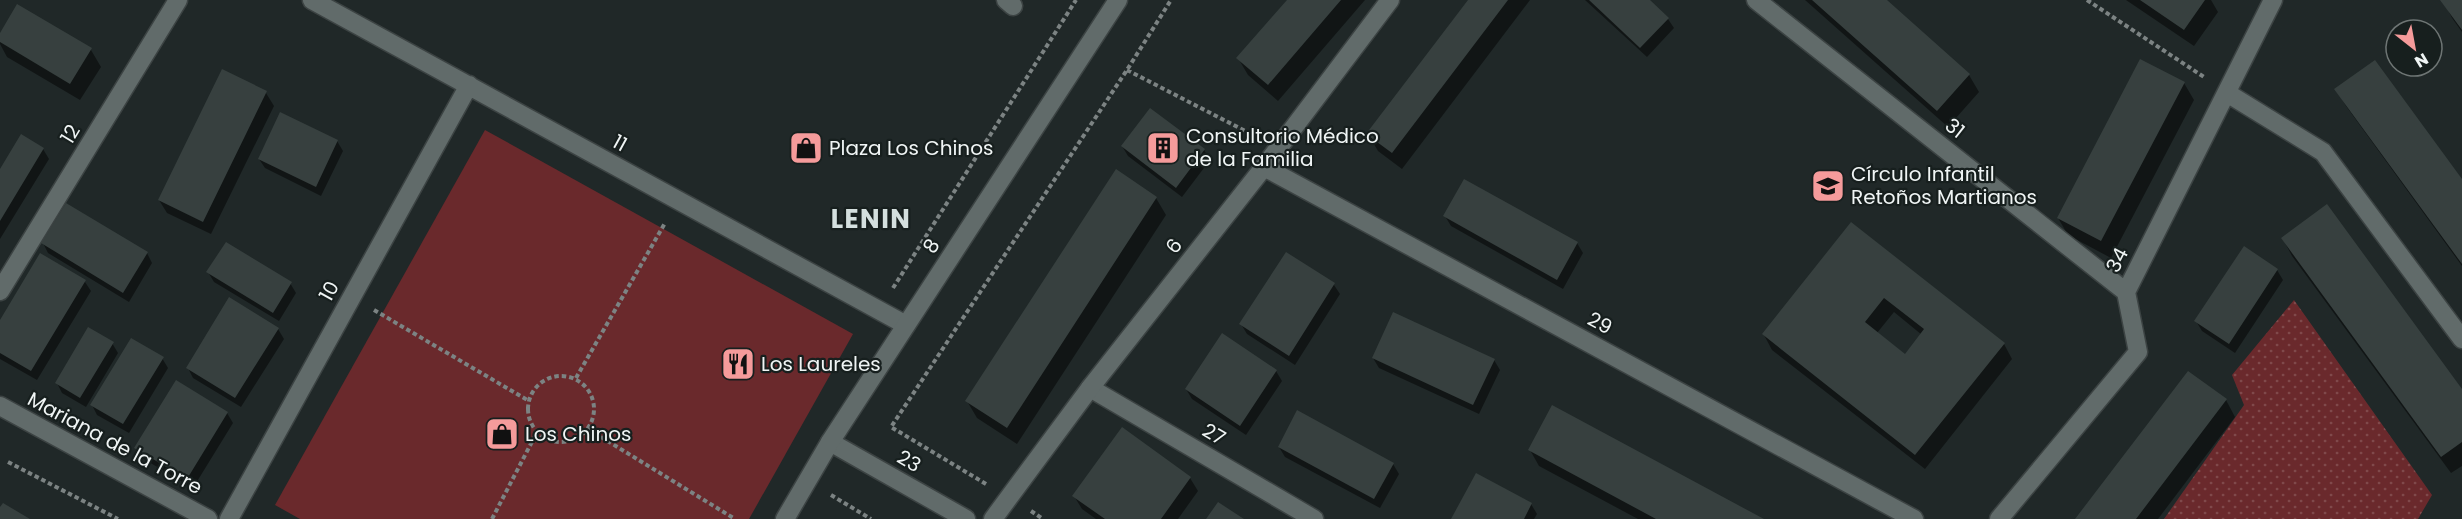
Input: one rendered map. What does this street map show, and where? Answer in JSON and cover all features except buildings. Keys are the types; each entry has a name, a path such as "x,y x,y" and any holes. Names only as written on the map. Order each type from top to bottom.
{"street":[{"name":"12","path":"0,291 178,0"},
{"name":"11","path":"312,0 906,325"},
{"name":"8","path":"785,519 830,442 1118,0"},
{"name":"6","path":"993,519 1090,388 1264,167 1390,0"},
{"name":"31","path":"1756,0 2126,292"},
{"name":"34","path":"1999,519 2138,352 2126,292 2273,0"},
{"name":"10","path":"229,519 468,85"},
{"path":"2227,93 2323,152 2462,339"},
{"name":"29","path":"1264,167 1914,519"},
{"name":"27","path":"1090,388 1314,519"},
{"name":"Mariana de la Torre","path":"0,406 208,519"},
{"name":"23","path":"830,442 966,519"}],"path":[{"path":"879,310 1076,0"},
{"path":"1010,498 891,427 1171,0"},
{"path":"2087,0 2227,93"},
{"path":"1127,70 1278,147"},
{"path":"576,378 678,200"},
{"path":"352,297 529,401"},
{"path":"566,376 576,378 590,392 594,401 595,411 588,429 579,437 569,441 557,442 546,439 531,423 529,401 532,392 547,378 566,376"},
{"path":"588,429 735,519"},
{"path":"492,519 537,432"},
{"path":"8,462 118,519"},
{"path":"808,480 871,519"}],"shaded area":[{"path":"485,130 853,334 749,519 300,519 275,505"},
{"path":"2294,300 2432,495 2418,519 2164,519 2244,405 2232,375"}],"place":[{"name":"Plaza Los Chinos","path":"806,148"},
{"name":"Consultorio Médico de la Familia","path":"1163,148"},
{"name":"Círculo Infantil Retoños Martianos","path":"1828,186"},
{"name":"Los Laureles","path":"738,364"},
{"name":"Los Chinos","path":"502,434"}],"district":[{"name":"LENIN","path":"871,219"}]}
